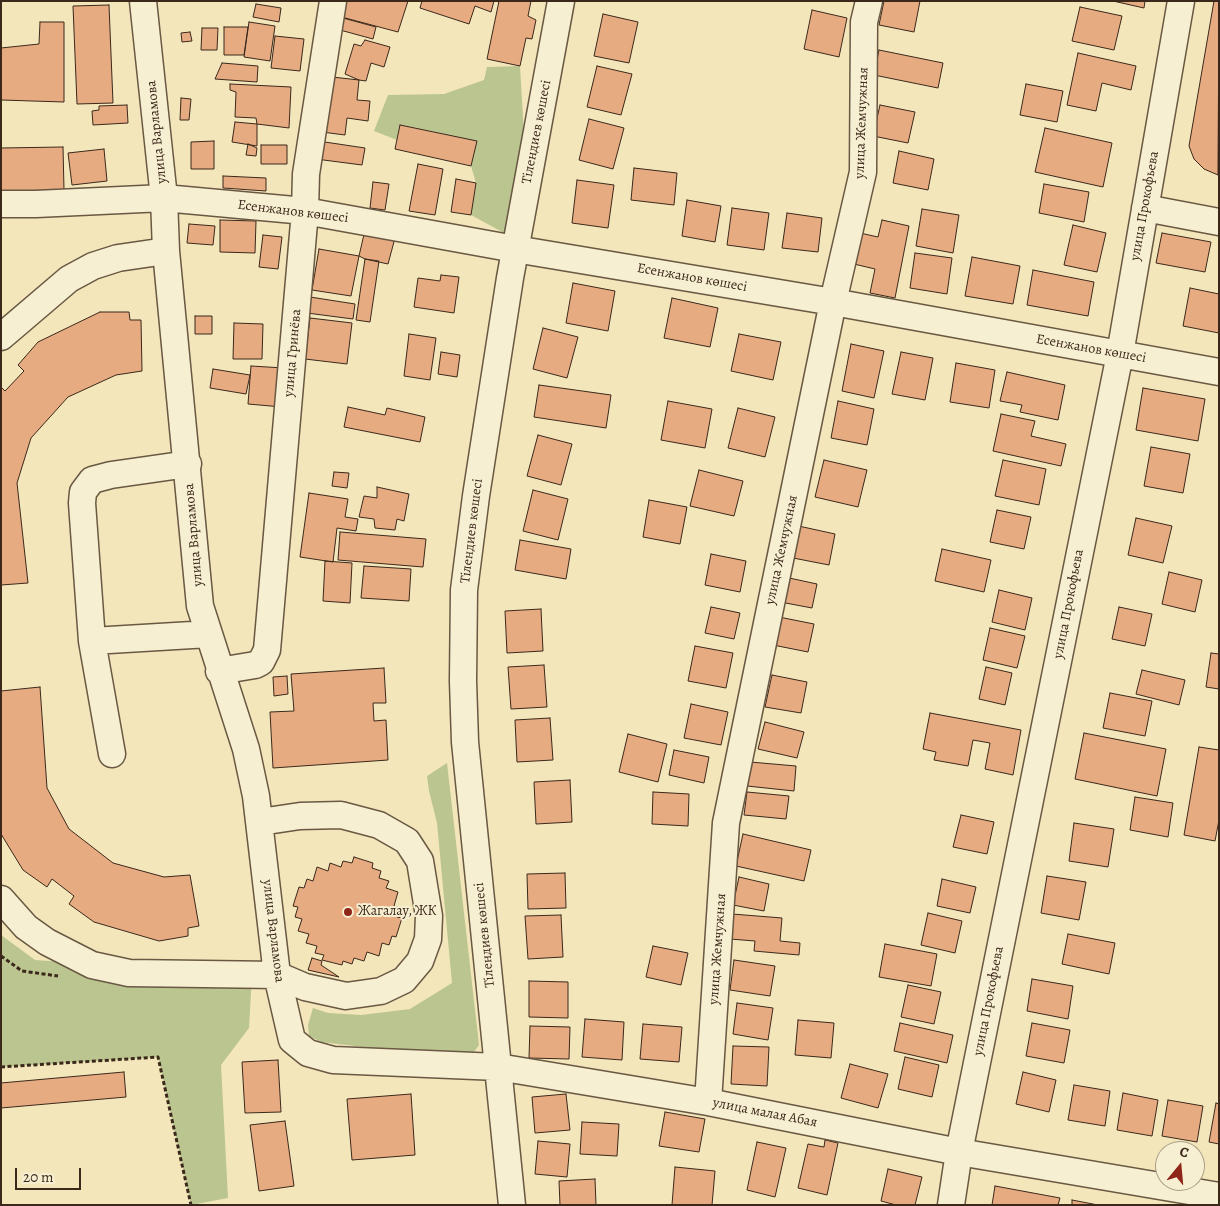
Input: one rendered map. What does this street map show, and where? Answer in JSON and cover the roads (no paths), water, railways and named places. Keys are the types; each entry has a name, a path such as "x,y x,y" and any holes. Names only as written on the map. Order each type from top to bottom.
{"street":[{"name":"улица Варламова","path":"143,1 164,198 166,251 188,464 200,606 246,749 256,796 277,975 292,1040 308,1053"},
{"name":"улица Гринёва","path":"220,671 262,662 267,650 305,211 306,174 333,1"},
{"name":"Тілендиев көшесі","path":"512,1205 465,742 463,681 464,590 476,496 515,249 561,1"},
{"name":"улица Жемчужная","path":"708,1102 726,823 834,302 863,172 864,22 869,1"},
{"name":"улица Прокофьева","path":"950,1205 958,1152 1120,354 1181,1"},
{"name":"Есенжанов көшесі","path":"1,204 164,198 305,211 515,249 834,302 1219,372"},
{"path":"1145,208 1219,222"},
{"path":"1,337 69,279 93,266 118,258 166,251"},
{"path":"112,754 92,640 82,503 83,492 92,480 111,475 188,464"},
{"path":"92,640 209,634"},
{"path":"1,900 26,927 47,942 81,960 104,968 129,973 277,975 305,987 346,996 381,992 404,980 420,961 428,939 429,916 420,861 407,841 379,825 341,815 300,816 260,822"},
{"name":"улица малая Абая","path":"308,1053 333,1060 498,1066 708,1102 958,1152 1219,1196"}],"place":[{"name":"Жагалау, ЖК","path":"348,912"}]}
